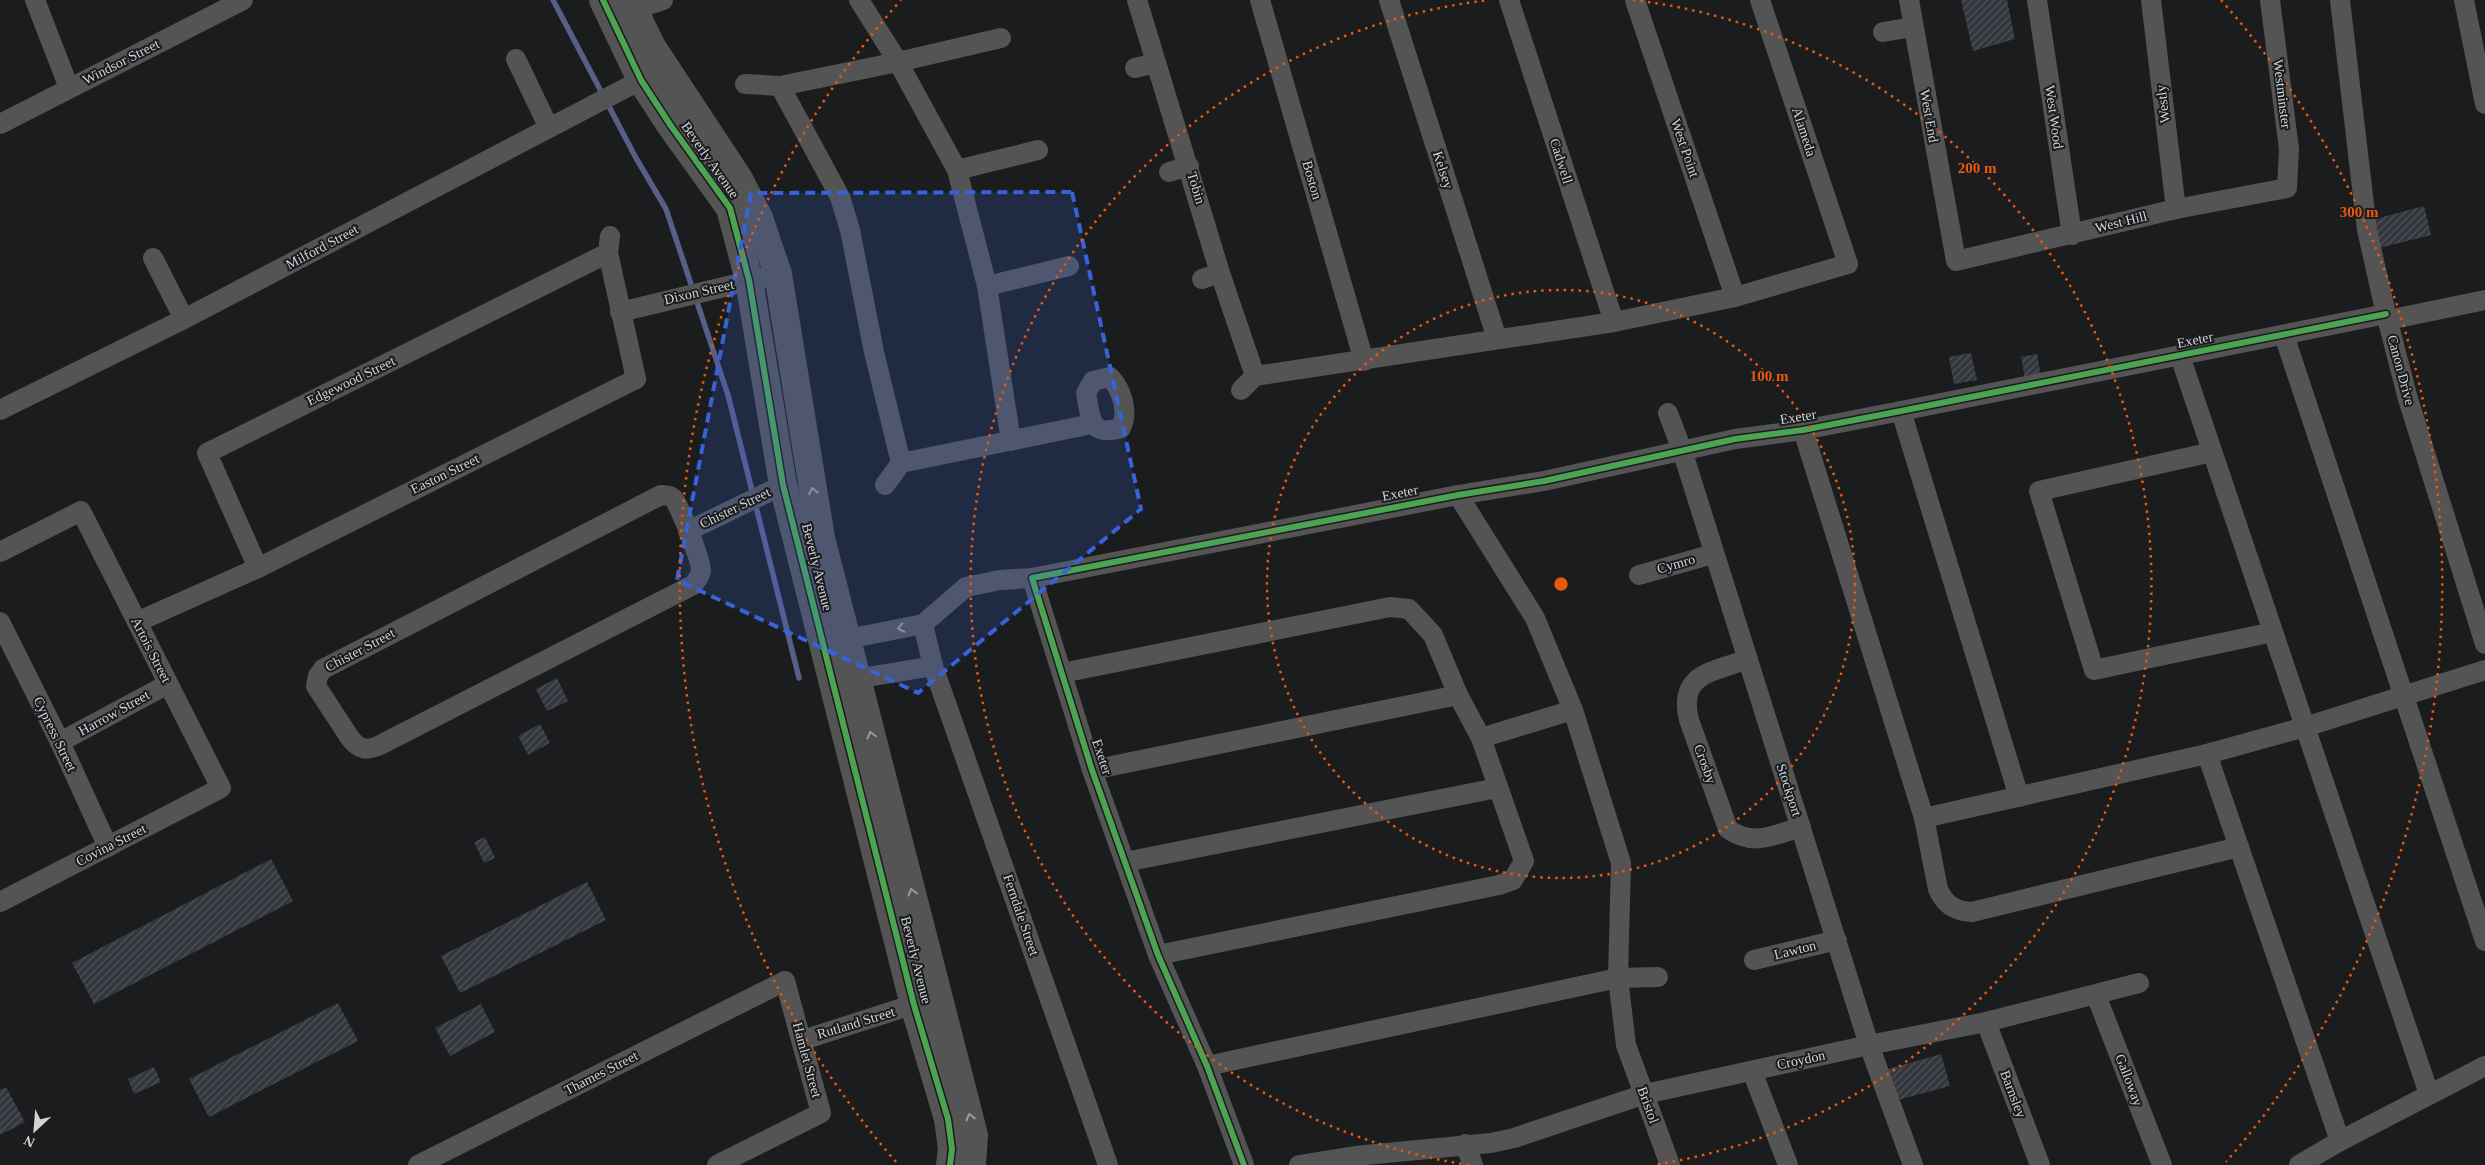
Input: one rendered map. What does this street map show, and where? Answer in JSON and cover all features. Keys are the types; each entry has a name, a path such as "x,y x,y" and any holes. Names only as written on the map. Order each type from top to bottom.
{"street":[{"path":"35,0 69,88"},
{"path":"619,7 663,0"},
{"path":"859,0 898,62 957,170 987,286 1011,441"},
{"name":"Tobin","path":"1137,0 1189,166 1211,276 1255,376"},
{"name":"Boston","path":"1260,0 1364,361"},
{"name":"Kelsey","path":"1388,0 1498,339"},
{"name":"Cadwell","path":"1508,0 1614,322"},
{"name":"West Point","path":"1635,0 1735,296"},
{"name":"Alameda","path":"1735,296 1854,269 1760,0"},
{"name":"West End","path":"1909,0 1956,261"},
{"name":"West Wood","path":"2037,0 2072,235"},
{"name":"Westly","path":"2151,0 2176,208"},
{"name":"Westminster","path":"2270,0 2288,150 2287,188"},
{"name":"Canon Drive","path":"2340,0 2367,230 2408,399 2485,644"},
{"path":"2464,0 2485,104"},
{"name":"Windsor Street","path":"0,124 230,3"},
{"name":"Beverly Avenue","path":"619,7 630,86 671,126 730,208 749,280 774,489 836,641"},
{"name":"Beverly Avenue","path":"619,7 652,47 739,179 759,218 778,274 820,529 836,641 926,1000 948,1119 952,1149 950,1165"},
{"path":"1883,32 1914,27"},
{"path":"745,84 780,86 898,62 1001,38"},
{"path":"516,58 549,128"},
{"path":"1135,68 1156,63"},
{"name":"Milford Street","path":"0,410 184,319 630,86"},
{"path":"780,86 840,197 850,230 874,352 901,463"},
{"path":"957,170 1038,150"},
{"path":"1169,172 1189,166"},
{"name":"West Hill","path":"1956,261 2072,235 2176,208 2287,188"},
{"name":"Easton Street","path":"137,622 258,568 639,383 620,312 609,245"},
{"name":"Edgewood Street","path":"258,568 207,453 609,245"},
{"path":"153,258 184,319"},
{"path":"987,286 1070,266"},
{"name":"Dixon Street","path":"620,312 778,274"},
{"path":"1241,390 1255,376 1614,322 1735,296"},
{"name":"Exeter","path":"1244,1165 1207,1066 1158,955 1092,770 1032,578 1458,495 1544,481 1735,439 1803,430 1901,412 2284,335 2485,300"},
{"path":"2284,335 2485,941"},
{"path":"2180,356 2429,1094"},
{"path":"1901,412 2018,798"},
{"name":"Stockport","path":"1668,413 1682,450 1713,554 1870,1045 1912,1165"},
{"path":"886,485 901,463 1092,424"},
{"path":"1803,430 1924,818 1938,889 1942,899 1952,908 1962,912 1972,912 2239,847"},
{"path":"2212,452 2039,491 2094,670 2273,632"},
{"name":"Chister Street","path":"688,531 774,489"},
{"name":"Bristol","path":"1458,495 1535,618 1574,710 1621,863 1618,978 1626,1045 1670,1165"},
{"name":"Chister Street","path":"661,496 670,496 674,499 688,531 700,564 699,578 693,585 372,748 365,750 356,746 316,686 322,669 329,665 661,496"},
{"name":"Artois Street","path":"0,552 81,512 221,788"},
{"name":"Cymro","path":"1639,575 1713,554"},
{"path":"836,641 923,624 966,587 1000,580 1032,578"},
{"path":"1062,674 1390,607 1410,609 1433,635 1458,695 1481,738 1524,861 1513,880 1498,884 1158,955"},
{"name":"Cypress Street","path":"0,622 60,742 108,847"},
{"name":"Ferndale Street","path":"923,624 933,666 1108,1165"},
{"name":"Crosby","path":"1748,659 1696,679 1687,693 1685,705 1689,720 1728,829 1739,837 1755,840 1801,828"},
{"path":"845,681 933,666"},
{"path":"1924,818 2206,754 2305,727 2485,670"},
{"name":"Harrow Street","path":"60,742 168,684"},
{"path":"1092,770 1458,695"},
{"path":"1481,738 1574,710"},
{"path":"2206,754 2340,1141"},
{"name":"Covina Street","path":"2,897 108,847 221,788"},
{"path":"1125,862 1497,788"},
{"name":"Lawton","path":"1754,960 1837,940"},
{"path":"1207,1066 1618,978 1658,977"},
{"name":"Hamlet Street","path":"717,1165 821,1113 785,981"},
{"name":"Thames Street","path":"418,1165 785,981"},
{"name":"Croydon","path":"1299,1165 1357,1161 1514,1138 1645,1094 1986,1022 2139,983"},
{"name":"Galloway","path":"2096,995 2162,1165"},
{"name":"Beverly Avenue","path":"926,1000 974,1135 972,1165"},
{"name":"Rutland Street","path":"802,1040 926,1000"},
{"name":"Barnsley","path":"1986,1022 2040,1165"},
{"path":"2299,1165 2340,1141 2485,1066"},
{"path":"1752,1071 1788,1165"},
{"path":"1465,1144 1473,1165"}],"highlighted area":[{"path":"1072,192 1141,509 918,693 677,580 751,193"}],"building":[{"path":"1961,0 2007,0 2015,39 1973,51"},
{"path":"2424,206 2431,235 2375,249 2368,221"},
{"path":"1971,353 1977,380 1954,384 1949,357"},
{"path":"2037,354 2041,377 2025,379 2021,357"},
{"path":"557,678 568,701 547,711 536,689"},
{"path":"540,724 550,743 528,755 518,736"},
{"path":"485,837 495,858 484,863 474,842"},
{"path":"271,859 293,901 94,1004 72,963"},
{"path":"587,882 606,920 460,993 441,956"},
{"path":"338,1003 358,1041 209,1117 189,1079"},
{"path":"481,1004 495,1032 450,1056 435,1028"},
{"path":"1941,1054 1950,1086 1894,1101 1885,1070"},
{"path":"154,1067 161,1082 134,1094 128,1079"},
{"path":"6,1087 25,1122 0,1135 0,1090"}],"waterway":[{"path":"553,0 636,158 666,209 728,395 799,678"}],"cycle path":[{"path":"603,0 641,80 671,126 730,208 749,280 783,485 914,1005 948,1119 952,1149 950,1165"},
{"path":"1244,1165 1207,1066 1158,955 1092,770 1032,578 1458,495 1544,481 1735,439 1803,430 2386,314"}]}
